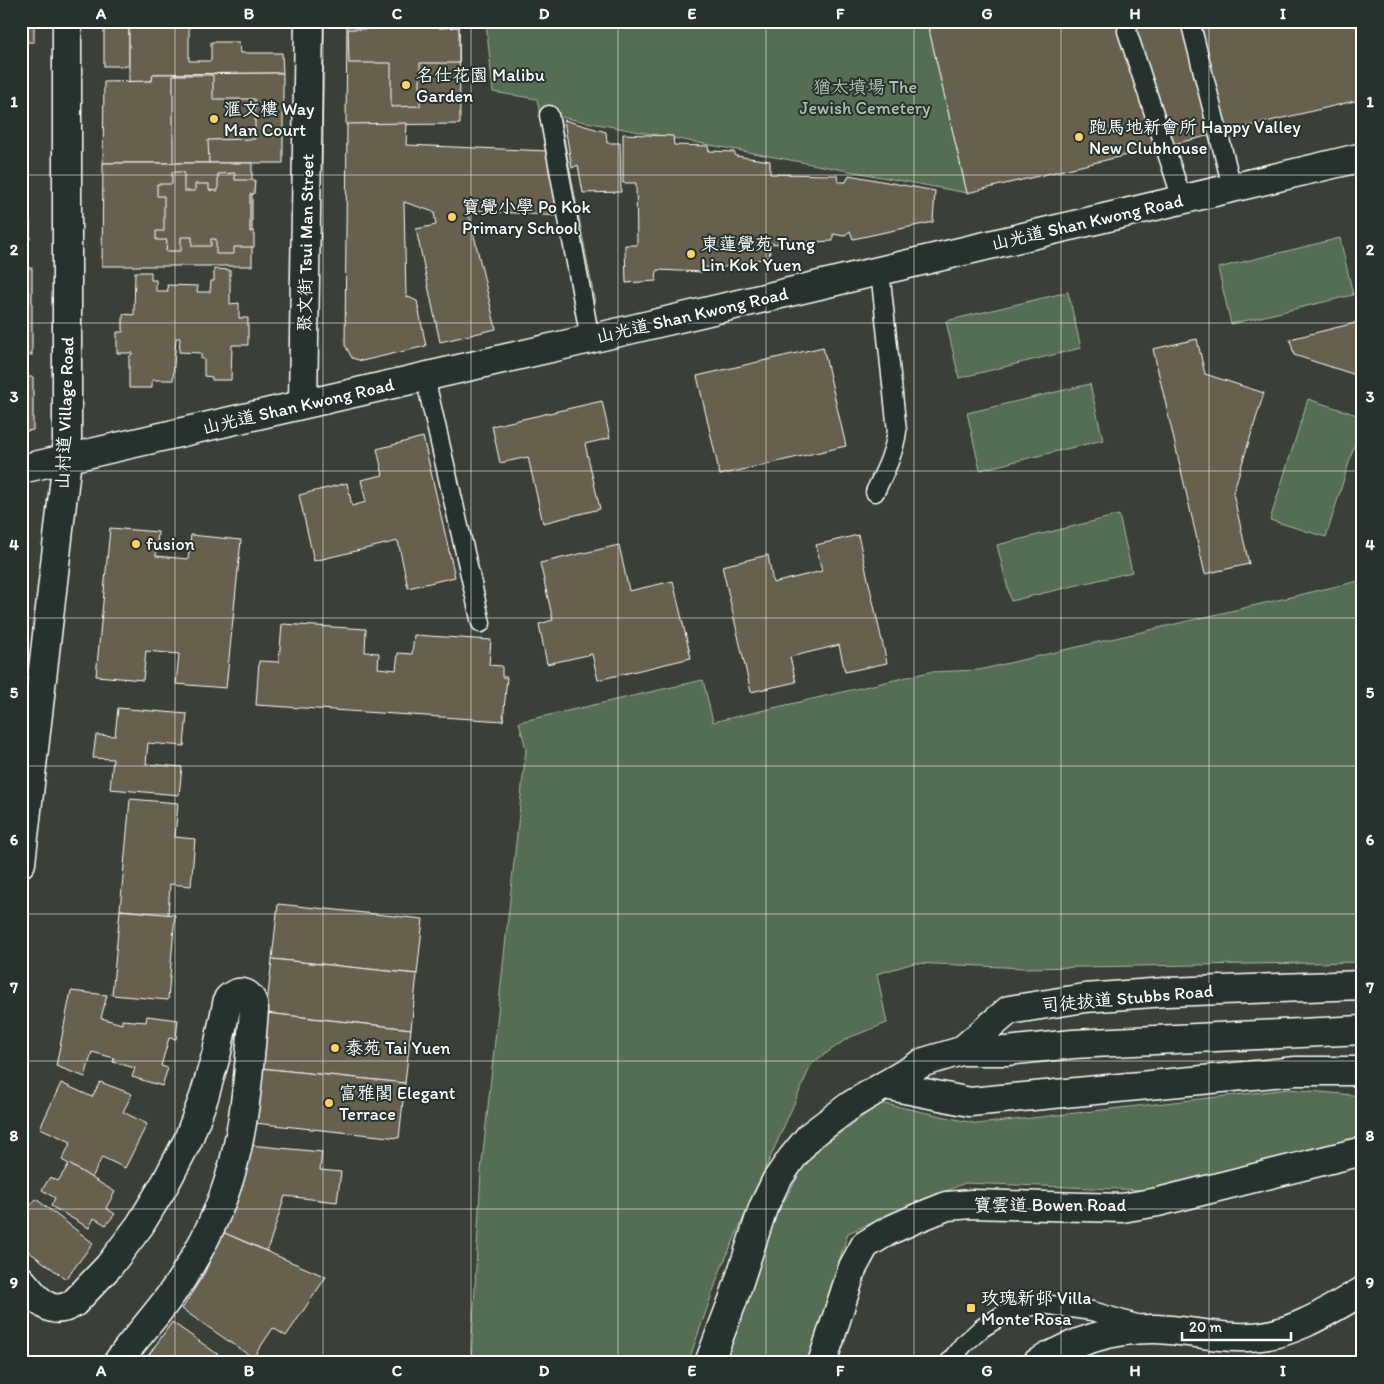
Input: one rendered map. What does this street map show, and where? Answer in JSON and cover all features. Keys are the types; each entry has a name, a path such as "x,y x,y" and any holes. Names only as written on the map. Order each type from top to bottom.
{"street":[{"name":"山村道 Village Road","path":"21,863 23,820 67,459 67,21"},
{"name":"聚文街 Tsui Man Street","path":"303,404 309,21"},
{"name":"山光道 Shan Kwong Road","path":"21,469 590,339 1363,156"},
{"name":"司徒拔道 Stubbs Road","path":"709,1363 733,1300 763,1208 776,1181 810,1136 851,1105 924,1062 961,1051 1009,1010 1085,998 1166,992 1363,985"},
{"path":"21,1280 43,1304 59,1309 74,1303 108,1266 144,1218 188,1140 204,1097 217,1052 228,999 233,994 240,992 248,994 254,1002 254,1010 244,1114 237,1151 226,1187 208,1232 186,1273 159,1312 117,1363"},
{"path":"961,1051 1008,1051 1072,1044 1363,1030"},
{"path":"885,1085 970,1102 1296,1070 1363,1071"},
{"name":"寶雲道 Bowen Road","path":"822,1363 853,1267 865,1245 888,1231 947,1206 972,1204 1122,1208 1158,1202 1363,1151"},
{"path":"1037,1363 1077,1342 1120,1331 1156,1329 1217,1337 1275,1334 1305,1322 1363,1291"}],"lane":[{"path":"1129,21 1127,31 1182,199"},
{"path":"1190,21 1232,187"},
{"path":"549,114 590,339"},
{"path":"875,492 891,461 897,431 880,271"},
{"path":"425,376 481,623"},
{"path":"949,1363 963,1345 975,1334 1009,1311 1043,1304 1092,1310 1156,1329"}],"green space":[{"name":"猶太墳場 The Jewish Cemetery","path":"486,21 927,21 967,193 560,117 595,302 576,307 537,99 493,92"},
{"path":"1340,238 1353,295 1231,324 1218,268"},
{"path":"1068,292 1081,348 959,378 946,321"},
{"path":"1090,384 1103,440 980,470 967,413"},
{"path":"1308,399 1363,417 1326,537 1270,520"},
{"path":"1119,515 1132,572 1011,601 997,545"},
{"path":"1363,580 1363,962 1025,968 914,963 877,974 887,1023 848,1038 812,1063 720,1271 688,1363 471,1363 481,1172 526,749 519,722 703,680 713,722 929,672 979,670"},
{"path":"1289,1089 1363,1096 1363,1145 1144,1190 965,1183 848,1233 807,1363 723,1363 731,1345 773,1221 810,1155 881,1103 978,1124"}],"building":[{"path":"21,21 34,21 34,42 21,42"},
{"path":"104,21 236,21 236,25 104,25"},
{"path":"129,21 236,21 236,25 129,25"},
{"path":"347,21 459,21 460,124 346,125"},
{"name":"名仕花園 Malibu Garden","path":"368,21 439,21 439,28 459,27 459,63 420,63 420,106 391,107 391,63 349,63 348,29 368,29"},
{"name":"跑馬地新會所 Happy Valley New Clubhouse","path":"927,21 1363,21 1363,99 967,193"},
{"path":"104,25 129,25 129,66 104,66"},
{"path":"129,25 189,25 189,61 211,61 211,42 239,42 240,53 282,53 283,73 153,74 152,81 129,82"},
{"path":"283,73 283,163 103,163 104,82 152,81 153,74"},
{"name":"滙文樓 Way Man Court","path":"173,75 213,75 213,99 255,99 255,139 208,140 209,163 173,163"},
{"path":"564,120 606,132 607,143 620,143 621,192 583,193 578,165 572,168"},
{"name":"寶覺小學 Po Kok Primary School","path":"407,123 406,145 548,151 560,216 468,210 496,329 440,342 416,229 436,225 434,212 404,202 406,296 417,301 426,346 362,361 352,358 345,345 347,124"},
{"name":"東蓮覺苑 Tung Lin Kok Yuen","path":"623,134 673,136 674,145 708,146 709,151 734,152 736,156 770,161 770,174 837,175 838,182 846,182 849,175 935,191 933,222 853,239 850,231 844,236 833,234 833,241 769,244 770,257 720,268 703,267 703,272 657,270 656,281 626,283 625,245 637,245 636,183 623,183"},
{"path":"103,163 252,163 252,266 102,266"},
{"path":"172,172 184,172 184,191 195,191 195,184 209,184 209,190 218,191 218,174 235,173 235,180 255,180 254,194 250,194 250,232 254,231 254,247 234,247 234,254 216,254 216,239 211,239 211,246 192,246 192,237 181,237 181,251 166,251 167,240 156,240 156,231 164,231 164,196 157,196 157,184 172,184"},
{"path":"21,221 30,221 30,239 21,239"},
{"path":"21,268 32,268 32,355 21,355"},
{"path":"214,269 230,270 230,304 239,303 239,318 248,318 248,345 232,345 231,380 212,380 212,377 204,376 204,359 201,359 201,353 179,352 180,338 176,338 173,380 152,380 152,388 129,388 129,357 133,353 117,353 117,332 123,332 123,314 134,315 135,272 151,272 151,280 156,280 156,291 168,291 167,285 198,286 197,292 210,292 211,281 214,281"},
{"path":"1363,321 1363,365 1359,376 1294,355 1290,339"},
{"path":"1197,339 1205,374 1264,393 1233,493 1249,564 1205,574 1153,349"},
{"path":"823,347 846,446 720,475 697,376"},
{"path":"21,377 33,377 33,430 21,432"},
{"path":"602,401 610,438 585,444 600,509 543,523 528,457 500,463 492,426"},
{"path":"423,437 455,577 408,588 398,541 314,561 299,495 347,483 352,506 366,502 361,480 383,475 377,449"},
{"path":"110,528 158,532 156,556 188,559 191,535 241,540 226,688 176,684 179,654 146,651 143,680 96,676"},
{"path":"858,535 887,663 845,672 839,645 790,657 796,682 751,692 722,566 768,555 773,583 822,571 816,545"},
{"path":"619,545 629,591 673,581 691,658 598,680 592,654 547,664 539,624 553,620 540,563"},
{"path":"282,624 366,629 365,652 379,653 378,668 396,670 398,653 412,654 414,635 491,640 489,665 502,666 502,677 507,677 503,721 256,705 259,661 279,662"},
{"path":"118,708 187,714 184,746 148,743 146,764 182,767 179,795 110,789 113,759 93,758 96,735 115,736"},
{"path":"130,799 178,803 175,837 195,839 191,886 170,884 168,915 120,910"},
{"path":"278,904 423,919 417,974 272,959"},
{"path":"120,910 175,915 168,1000 112,995"},
{"path":"272,959 417,974 411,1029 266,1013"},
{"path":"71,991 107,995 101,1018 122,1024 122,1020 146,1022 147,1016 178,1020 176,1039 169,1038 161,1066 168,1068 162,1086 132,1077 135,1068 113,1062 114,1058 92,1052 85,1077 56,1066"},
{"name":"泰苑 Tai Yuen","path":"266,1013 411,1029 405,1083 260,1068"},
{"name":"富雅閣 Elegant Terrace","path":"260,1068 405,1083 399,1138 254,1123"},
{"path":"100,1082 132,1094 123,1112 147,1124 125,1168 102,1157 92,1178 62,1160 71,1142 40,1128 61,1083 92,1097"},
{"path":"249,1145 322,1152 320,1170 341,1172 337,1202 285,1196 267,1251 222,1232"},
{"path":"69,1164 115,1192 106,1208 115,1214 106,1225 94,1218 89,1228 51,1206 55,1198 42,1190 50,1177 58,1181"},
{"path":"36,1199 93,1243 66,1279 21,1246 21,1215"},
{"path":"222,1232 326,1277 286,1336 273,1328 253,1358 182,1309 205,1272"},
{"path":"172,1322 230,1363 143,1363"}],"place":[{"name":"名仕花園 Malibu Garden","path":"406,85"},
{"name":"滙文樓 Way Man Court","path":"214,119"},
{"name":"跑馬地新會所 Happy Valley New Clubhouse","path":"1079,137"},
{"name":"寶覺小學 Po Kok Primary School","path":"452,217"},
{"name":"東蓮覺苑 Tung Lin Kok Yuen","path":"691,254"},
{"name":"fusion","path":"136,544"},
{"name":"泰苑 Tai Yuen","path":"335,1048"},
{"name":"富雅閣 Elegant Terrace","path":"329,1103"},
{"name":"玫瑰新邨 Villa Monte Rosa","path":"971,1308"}]}
